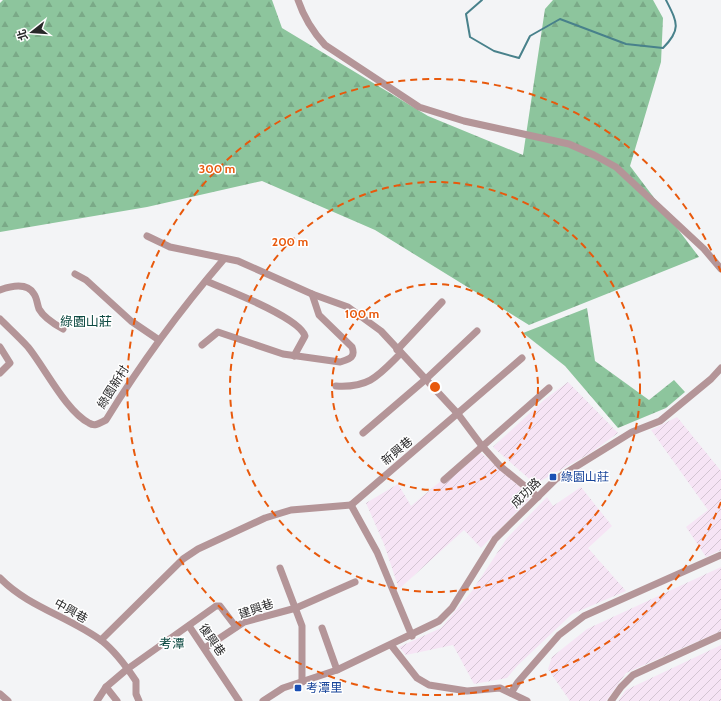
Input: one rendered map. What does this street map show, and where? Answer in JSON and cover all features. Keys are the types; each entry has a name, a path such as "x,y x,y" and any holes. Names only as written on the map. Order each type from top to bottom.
{"street":[{"path":"298,0 303,16 313,32 325,45 419,107 464,121 569,144 616,167 704,249 721,269"},
{"path":"147,236 170,247 238,261 312,294 348,307 381,331 458,414 482,446 500,466 538,497"},
{"name":"綠園新村","path":"0,319 28,347 67,402 81,418 90,424 97,424 106,420 140,366 159,340 224,259"},
{"path":"75,274 86,280 131,321 159,340"},
{"path":"206,281 262,304 301,330 305,336 294,356"},
{"path":"0,290 13,285 29,288 34,294 39,309 48,319 63,329"},
{"path":"202,345 218,332 283,354 340,362 352,357 354,353 352,347 320,315 312,294"},
{"path":"336,386 359,386 378,377 442,302"},
{"path":"363,433 426,379 477,331"},
{"path":"0,347 10,363 0,373"},
{"name":"新興巷","path":"351,505 522,358"},
{"name":"成功路","path":"263,701 277,691 337,670 412,636 439,621 452,608 495,539 556,479 626,436 660,421 711,379 721,368"},
{"path":"444,480 549,388"},
{"path":"101,640 150,591 171,574 183,559 198,549 272,516 291,510 351,505 377,552 412,636"},
{"path":"511,693 560,635 584,616 721,555"},
{"path":"280,568 302,626 302,682"},
{"name":"中興巷","path":"0,578 12,590 101,640 114,651 128,668 136,681 136,694 139,701"},
{"name":"建興巷","path":"204,648 248,621 296,608 355,582"},
{"name":"復興巷","path":"236,627 219,606 189,626 239,701"},
{"path":"97,701 106,687 128,668 189,626"},
{"path":"322,628 337,670"},
{"path":"611,701 620,687 633,675 721,635"},
{"path":"391,645 417,678 429,684 467,691 500,688 527,701"},
{"path":"106,687 117,701"},
{"path":"0,694 8,701"}],"shaded area":[{"path":"568,382 618,433 589,454 535,484 493,447 544,400"},
{"path":"677,417 721,471 721,550 706,557 686,527 708,510 651,430"},
{"path":"478,450 531,497 481,548 464,530 399,589 384,544 366,503 398,484 411,506"},
{"path":"581,487 612,526 588,548 626,591 572,614 517,666 507,678 474,684 453,645 406,655 399,647 441,628 472,591 507,538 547,497 553,506"},
{"path":"721,567 721,631 626,673 606,701 570,701 548,669 552,657 587,629"},
{"path":"721,645 721,701 618,701 626,690"}],"green space":[{"path":"3,0 272,0 282,28 428,116 523,155 545,9 553,0 653,0 663,18 661,62 630,166 699,257 529,325 375,230 262,181 147,207 0,232 0,3"},
{"path":"587,308 595,361 649,400 674,380 685,392 666,408 618,428 565,366 523,333"}],"waterway":[{"path":"482,0 466,14 470,37 494,51 519,58 530,36 560,19 626,44 663,48 673,36 676,25 673,14 666,0"}],"place":[{"name":"綠園山莊","path":"553,477"},
{"name":"考潭里","path":"298,688"}],"district":[{"name":"綠園山莊","path":"86,321"},
{"name":"考潭","path":"172,643"}]}
